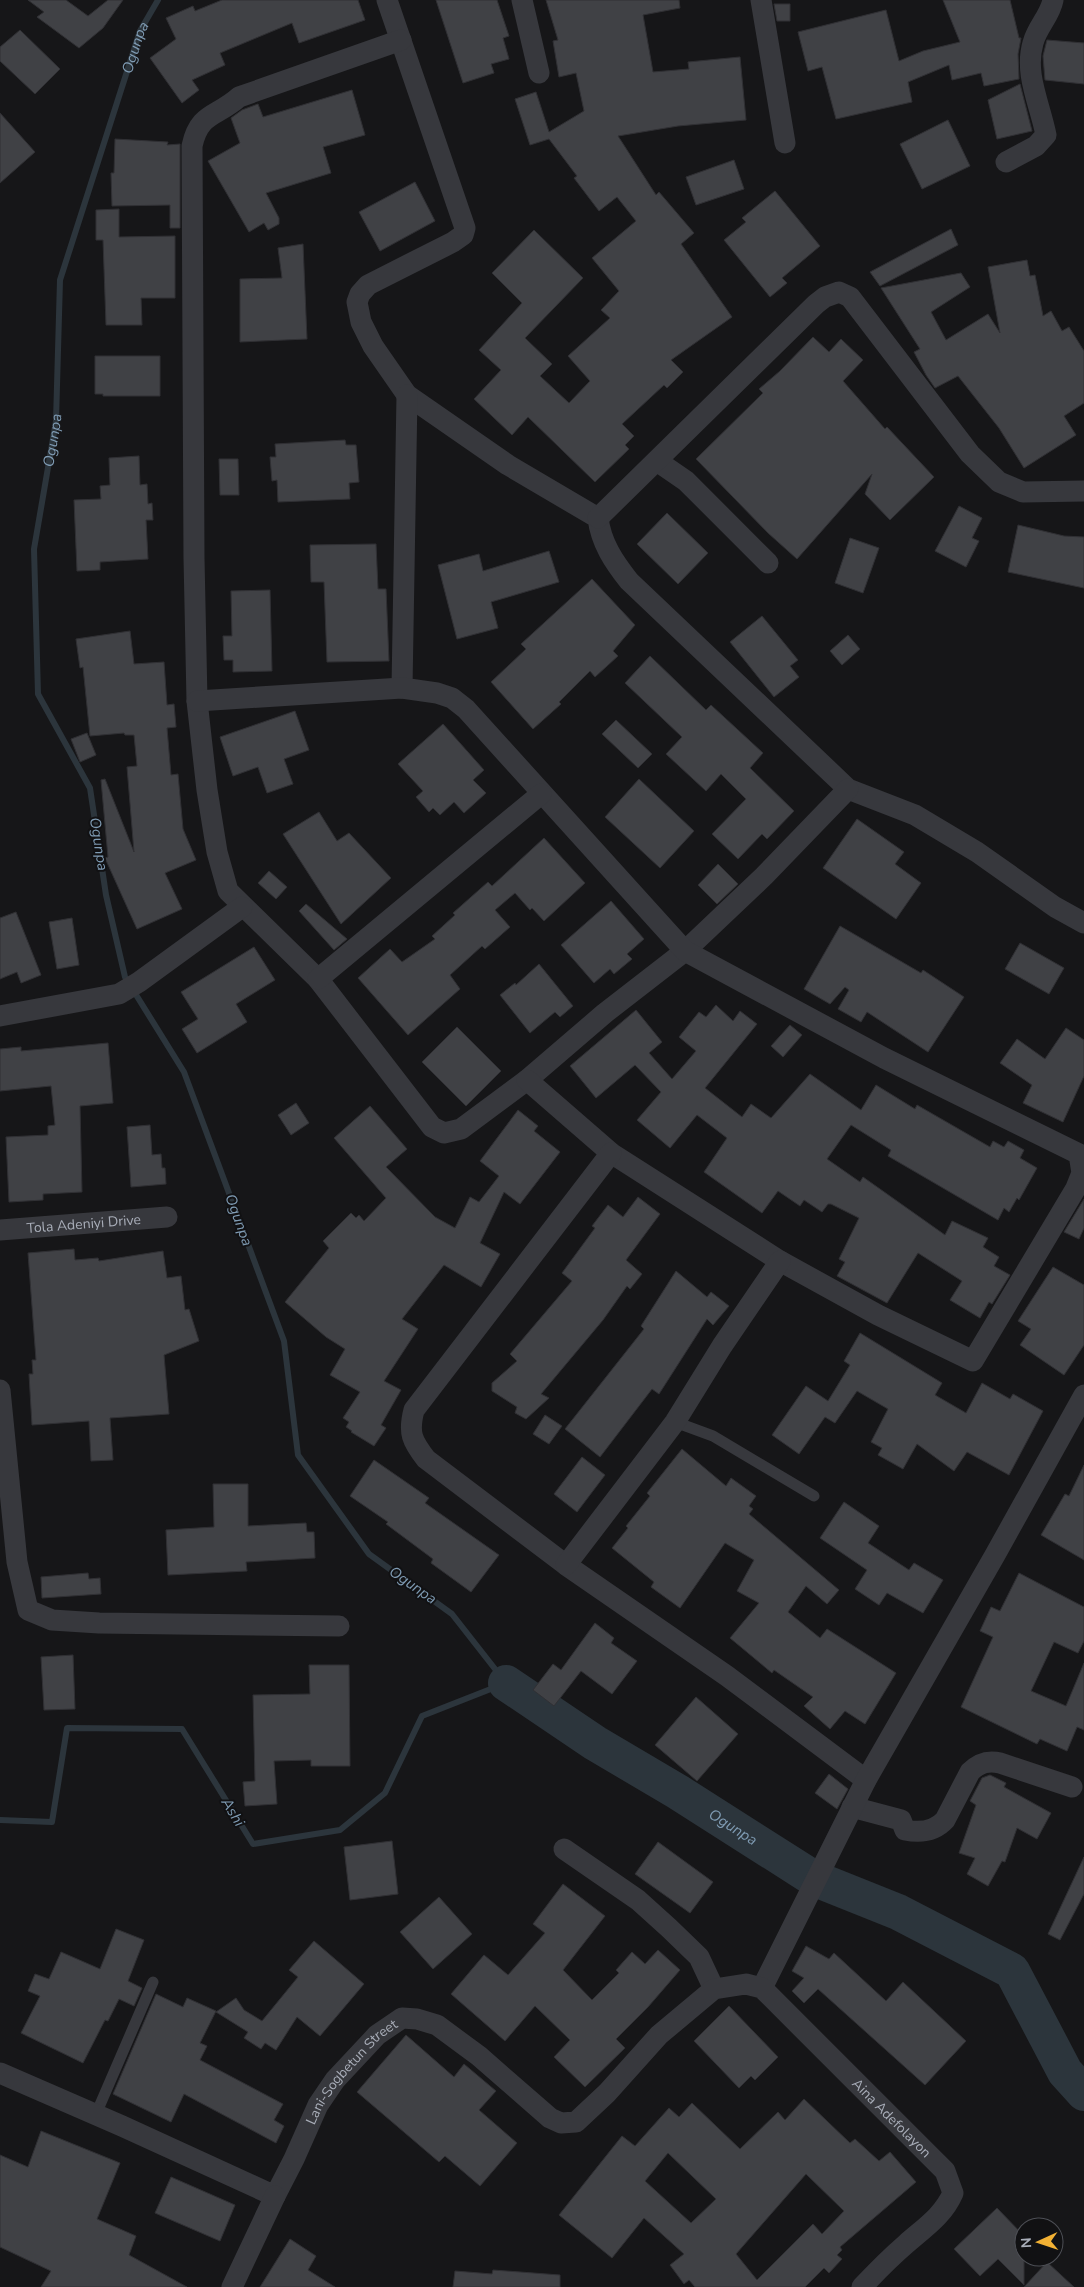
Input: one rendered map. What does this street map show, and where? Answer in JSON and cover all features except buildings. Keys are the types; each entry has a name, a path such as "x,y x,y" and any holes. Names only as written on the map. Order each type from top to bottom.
{"street":[{"path":"387,0 465,228 463,235 453,242 368,286 360,294 357,302 361,322 373,346 407,395 508,465 598,518"},
{"path":"522,0 539,73"},
{"path":"761,0 785,144"},
{"path":"1006,162 1036,146 1046,134 1042,113 1029,73 1033,42 1052,7 1053,0"},
{"path":"401,40 239,97 223,110 198,125 194,133 192,146 194,558 197,701 207,790 217,852 228,891 318,979 432,1127 444,1134 461,1129 527,1080 605,1013 685,951 764,876 848,789"},
{"path":"598,518 816,304 825,297 839,292 850,297 970,454 998,482 1023,492 1084,492"},
{"path":"402,688 407,395"},
{"path":"657,461 686,482 768,563"},
{"path":"598,518 600,531 611,556 628,581 848,789 914,815 978,852 1055,907 1084,923"},
{"path":"197,701 402,688 437,693 452,698 685,951 884,1058 1079,1154 1082,1162 1082,1173 1076,1188 973,1361 878,1315 780,1261 611,1153 527,1080"},
{"path":"318,979 541,794"},
{"path":"0,1016 118,994 139,982 242,906"},
{"path":"611,1153 414,1410 411,1422 411,1435 426,1460 566,1565 727,1676 866,1780"},
{"name":"Tola Adeniyi Drive","path":"0,1230 167,1217"},
{"path":"566,1565 675,1422 722,1346 780,1261"},
{"path":"0,1390 17,1562 28,1610 52,1620 99,1623 339,1626"},
{"path":"564,1849 638,1900 669,1928 699,1957 714,1989 746,1984 762,1988 866,1780 1076,1430 1084,1395"},
{"path":"852,1807 902,1820 905,1830 932,1830 940,1826 945,1820 970,1772 976,1766 989,1762 1000,1762 1072,1787"},
{"name":"Aina Adefolayon","path":"762,1988 945,2171 953,2193 948,2205 940,2214 862,2287"},
{"name":"Lani-Sogbetun Street","path":"275,2196 318,2106 335,2080 377,2035 402,2018 417,2019 437,2025 479,2056 550,2118 561,2123 576,2122 607,2093 658,2035 714,1989"},
{"path":"0,2073 96,2114 275,2196 232,2287"}],"lane":[{"path":"675,1422 713,1436 814,1496"},
{"path":"96,2114 154,1982"}],"waterway":[{"name":"Ogunpa","path":"0,1820 52,1822 67,1728 182,1729 253,1844 340,1830 385,1793 422,1716 506,1683 452,1614 369,1554 298,1455 284,1341 184,1072 125,977 106,895 90,788 38,694 34,549 56,421 60,280 140,31 158,0"},
{"name":"Ogunpa","path":"506,1683 595,1743 678,1792 813,1878 898,1912 1012,1971 1065,2072 1084,2093"}],"water label":[{"name":"Ashi","path":"233,1812"}]}
